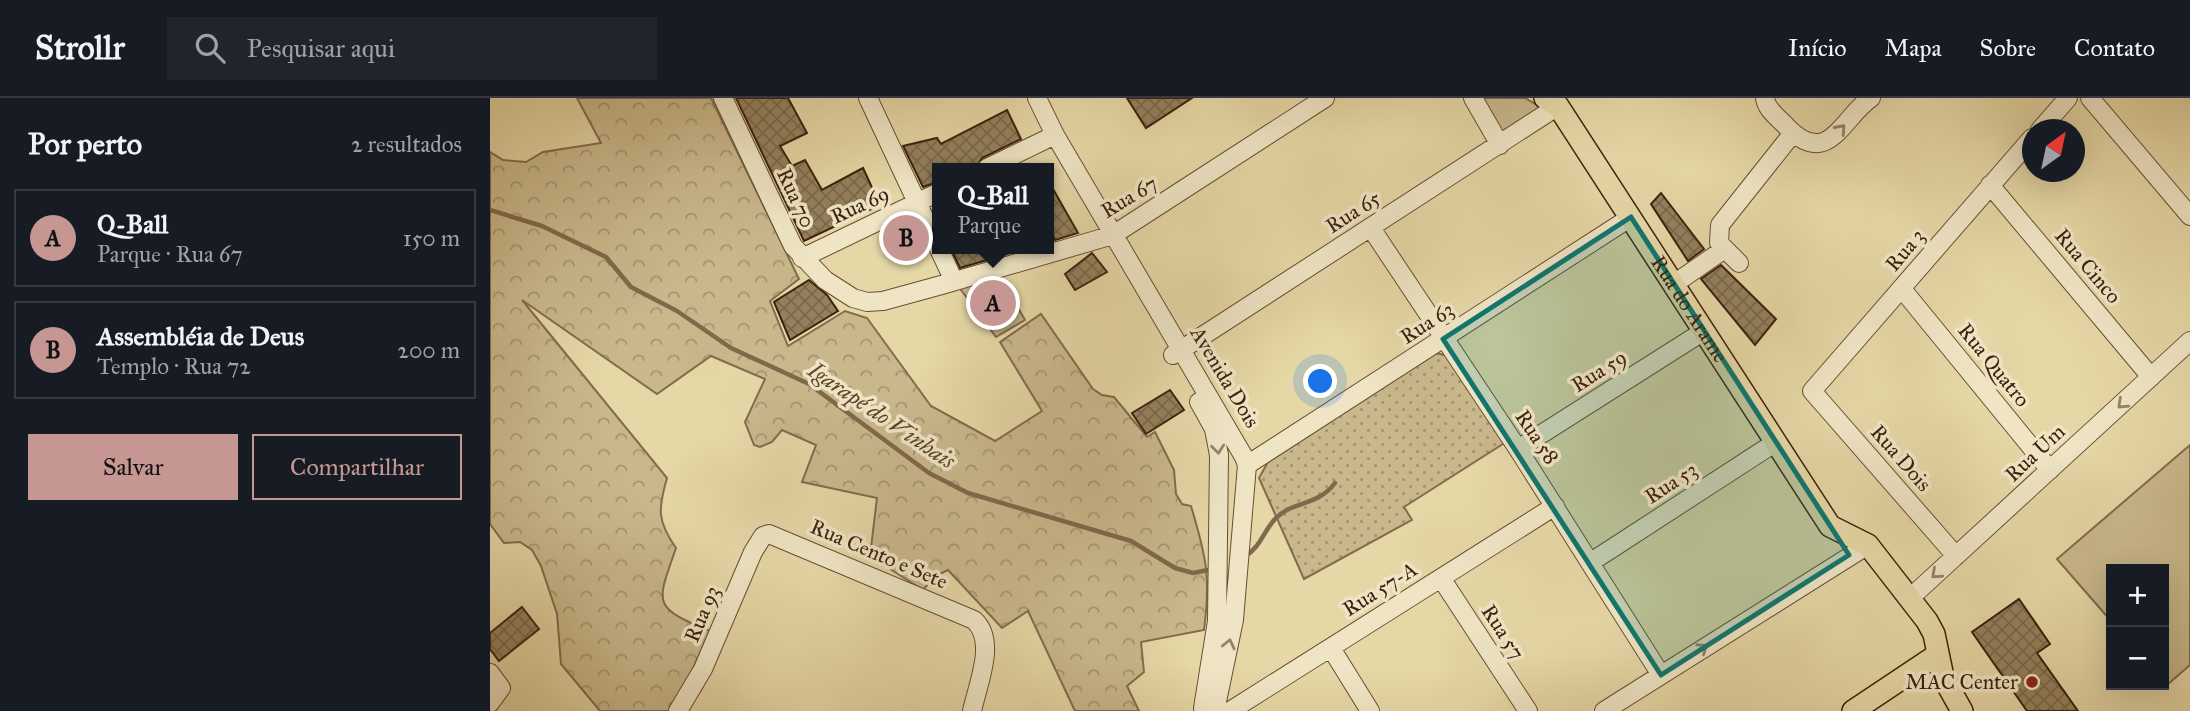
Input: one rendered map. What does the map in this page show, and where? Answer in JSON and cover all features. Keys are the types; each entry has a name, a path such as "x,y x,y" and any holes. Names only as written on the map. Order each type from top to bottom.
{"main road":[{"name":"Rua do Arame","path":"1556,101 1830,526 1858,550"},
{"path":"1858,550 1910,598 1931,628 1943,677 1962,711"},
{"path":"1853,711 1937,655"}],"street":[{"name":"Rua 70","path":"723,98 793,246 825,280 853,298"},
{"path":"868,98 932,234"},
{"name":"Rua 67","path":"1054,252 1108,237 1325,98"},
{"path":"1473,98 1500,145"},
{"path":"1765,98 1767,106 1793,133 1810,141 1826,142 1838,134 1862,104 1871,98"},
{"path":"2050,119 2068,98"},
{"path":"2090,98 2190,216"},
{"name":"Rua 65","path":"1177,353 1500,145 1556,101"},
{"name":"Avenida Dois","path":"1037,103 1050,137 1108,237 1177,353 1237,441 1247,465 1234,620 1215,711"},
{"path":"1739,263 1723,250 1718,237 1720,225 1793,133"},
{"path":"997,163 1050,137"},
{"name":"Rua 3","path":"1812,391 2022,149"},
{"name":"Rua Cinco","path":"1990,185 2151,377"},
{"name":"Rua 69","path":"802,258 932,196"},
{"name":"Rua 63","path":"1247,465 1630,218"},
{"name":"Rua 58","path":"1371,228 1555,506 1661,675"},
{"path":"1674,284 1723,250"},
{"path":"941,254 954,281"},
{"name":"Rua 67","path":"853,298 883,301 1048,254"},
{"name":"Rua Quatro","path":"1902,289 2050,470"},
{"name":"Rua 59","path":"1518,449 1704,331"},
{"name":"Rua Um","path":"1910,598 2190,341"},
{"name":"Avenida Dois","path":"1177,353 1217,437 1220,578 1217,621 1203,711"},
{"name":"Rua Dois","path":"1812,391 1956,556"},
{"name":"Rua 53","path":"1591,562 1776,442"},
{"name":"Rua 57-A","path":"1230,711 1555,506"},
{"name":"Rua Cento e Sete","path":"766,534 974,620 984,629 986,642 972,711"},
{"name":"Rua 93","path":"678,711 703,669 752,552 766,534"},
{"path":"1604,711 1858,550"},
{"name":"Rua 57","path":"1440,578 1528,711"},
{"path":"1331,648 1370,711"},
{"path":"490,673 501,688 490,703"}],"highlighted area":[{"path":"1631,217 1849,555 1661,675 1443,339"}],"green space":[{"path":"577,98 711,98 799,279 770,301 788,346 845,311 867,318 931,406 995,441 1042,411 1000,342 1041,314 1093,389 1102,395 1114,397 1147,437 1155,432 1174,470 1176,494 1182,504 1191,506 1204,553 1207,595 1204,630 1141,642 1144,672 1127,686 1139,711 1075,711 1028,611 1002,628 948,570 935,576 923,590 870,556 877,498 802,482 816,445 782,430 772,442 760,447 754,445 745,422 765,379 711,356 657,394 522,300 667,478 662,498 662,522 676,548 665,582 664,602 677,616 710,631 683,691 669,711 600,711 561,664 557,614 541,566 532,550 520,542 504,543 490,524 490,152 503,160 526,162 543,152 601,143"},
{"path":"1479,98 1525,98 1545,110 1501,138"},
{"path":"1000,277 1025,320 996,337 958,286"},
{"path":"1436,353 1448,356 1506,442 1404,507 1412,520 1304,579 1259,478 1268,462"},
{"path":"2190,445 2190,665 2169,683 2169,564 2106,564 2106,615 2057,559"}],"building":[{"path":"736,98 788,98 807,133 780,146 792,166 805,160 822,190 863,168 880,205 804,241"},
{"path":"1127,98 1192,98 1146,128"},
{"path":"1007,110 1021,139 982,158 979,163 932,163 932,184 923,187 903,146 937,138 941,144"},
{"path":"1054,191 1078,233 1055,240 1054,238"},
{"path":"1661,193 1704,249 1688,261 1651,204"},
{"path":"1092,253 1107,272 1075,290 1065,274"},
{"path":"953,254 1007,254 960,268"},
{"path":"1721,265 1776,319 1755,345 1701,279"},
{"path":"809,280 827,295 838,311 790,340 774,302"},
{"path":"1170,390 1184,410 1146,434 1132,413"},
{"name":"MAC Center","path":"2019,599 2050,644 2037,653 2078,711 2027,711 1972,632"},
{"path":"522,607 539,629 499,661 490,649 490,633"}],"waterway":[{"name":"Igarapé do Vinhais","path":"490,210 542,226 606,257 631,287 677,311 731,348 809,384 929,473 968,493 1131,541 1175,568 1193,573 1213,569"},
{"name":"Igarapé do Vinhais","path":"1244,557 1254,549 1282,513 1321,496 1335,483"}],"place":[{"name":"Assembléia de Deus","path":"906,238"},
{"name":"Q-Ball","path":"993,303"},
{"name":"MAC Center","path":"2032,682"}]}
